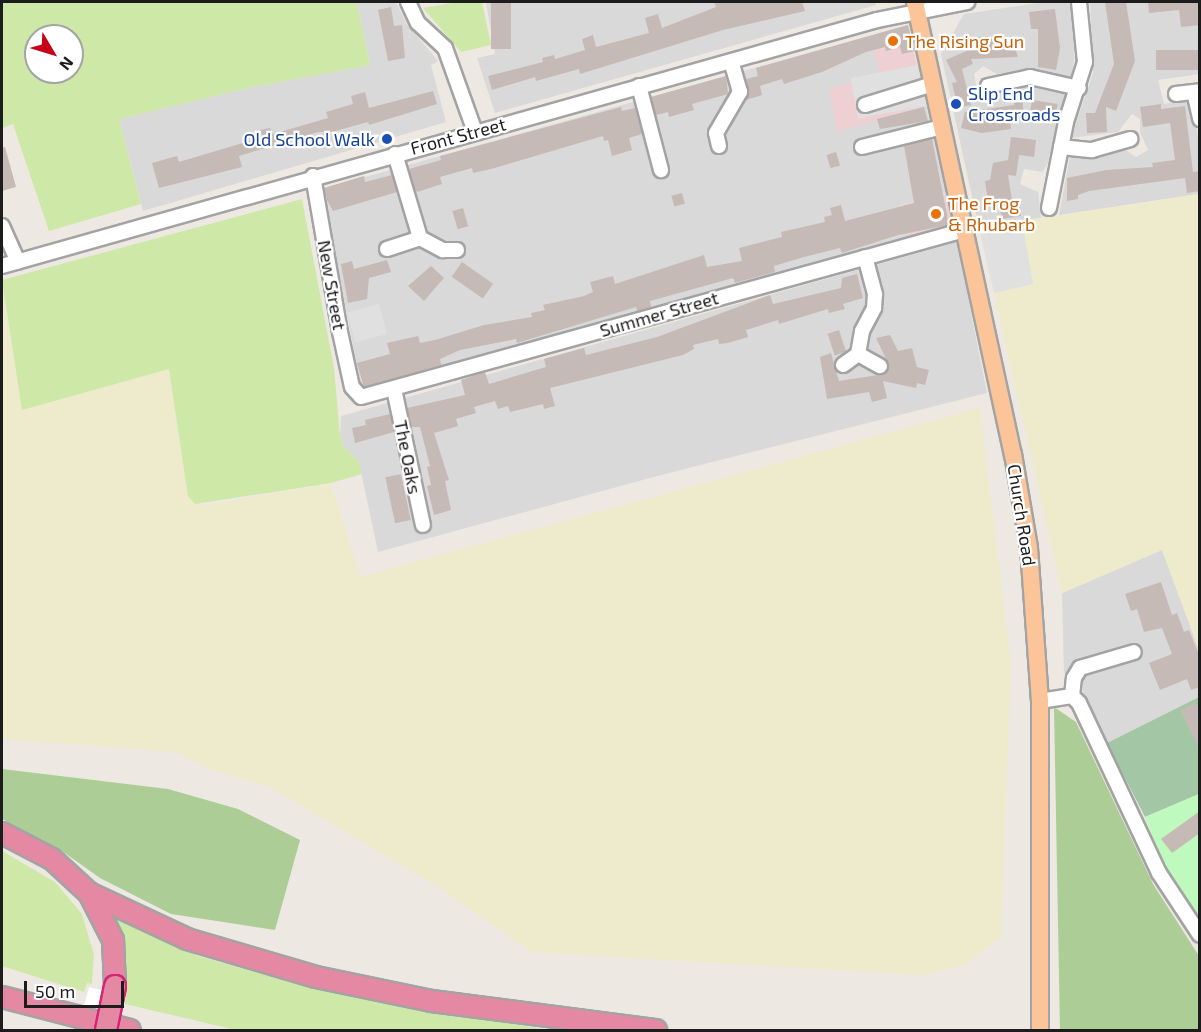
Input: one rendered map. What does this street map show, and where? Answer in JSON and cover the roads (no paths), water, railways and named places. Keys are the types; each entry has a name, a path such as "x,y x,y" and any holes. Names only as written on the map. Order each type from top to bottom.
{"highway":[{"path":"2,833 52,859 89,893 187,939 286,970 432,1001 656,1030"},
{"path":"89,893 113,940 115,986 105,1030"},
{"path":"2,997 130,1030"}],"main road":[{"name":"Church Road","path":"915,6 965,230 1023,511 1040,701 1040,1030"}],"street":[{"path":"408,2 418,23 445,48 475,132"},
{"name":"Front Street","path":"2,266 313,176 731,61 915,6 967,2"},
{"path":"1049,208 1061,147 1079,88 1085,49 1079,2"},
{"path":"719,146 716,133 740,92 731,61"},
{"path":"988,86 1030,77 1079,88"},
{"path":"865,105 933,84"},
{"path":"639,86 660,170"},
{"path":"1176,94 1197,91 1200,119"},
{"path":"862,147 942,127"},
{"path":"1061,147 1092,150 1130,139"},
{"path":"395,154 420,238 443,250 457,250"},
{"name":"New Street","path":"313,176 340,332 356,393"},
{"path":"2,225 18,262"},
{"name":"Summer Street","path":"356,393 362,397 394,389 965,230"},
{"path":"387,249 420,238"},
{"path":"843,364 858,354 862,331 875,300 865,257"},
{"path":"858,354 880,366"},
{"name":"The Oaks","path":"394,389 423,525"},
{"path":"1072,696 1074,678 1080,668 1134,652"},
{"path":"1040,701 1072,696"},
{"path":"1072,696 1079,703 1159,873 1200,935"}],"place":[{"name":"The Rising Sun","path":"893,41"},
{"name":"Slip End Crossroads","path":"956,104"},
{"name":"Old School Walk","path":"387,139"},
{"name":"The Frog & Rhubarb","path":"936,214"}]}
